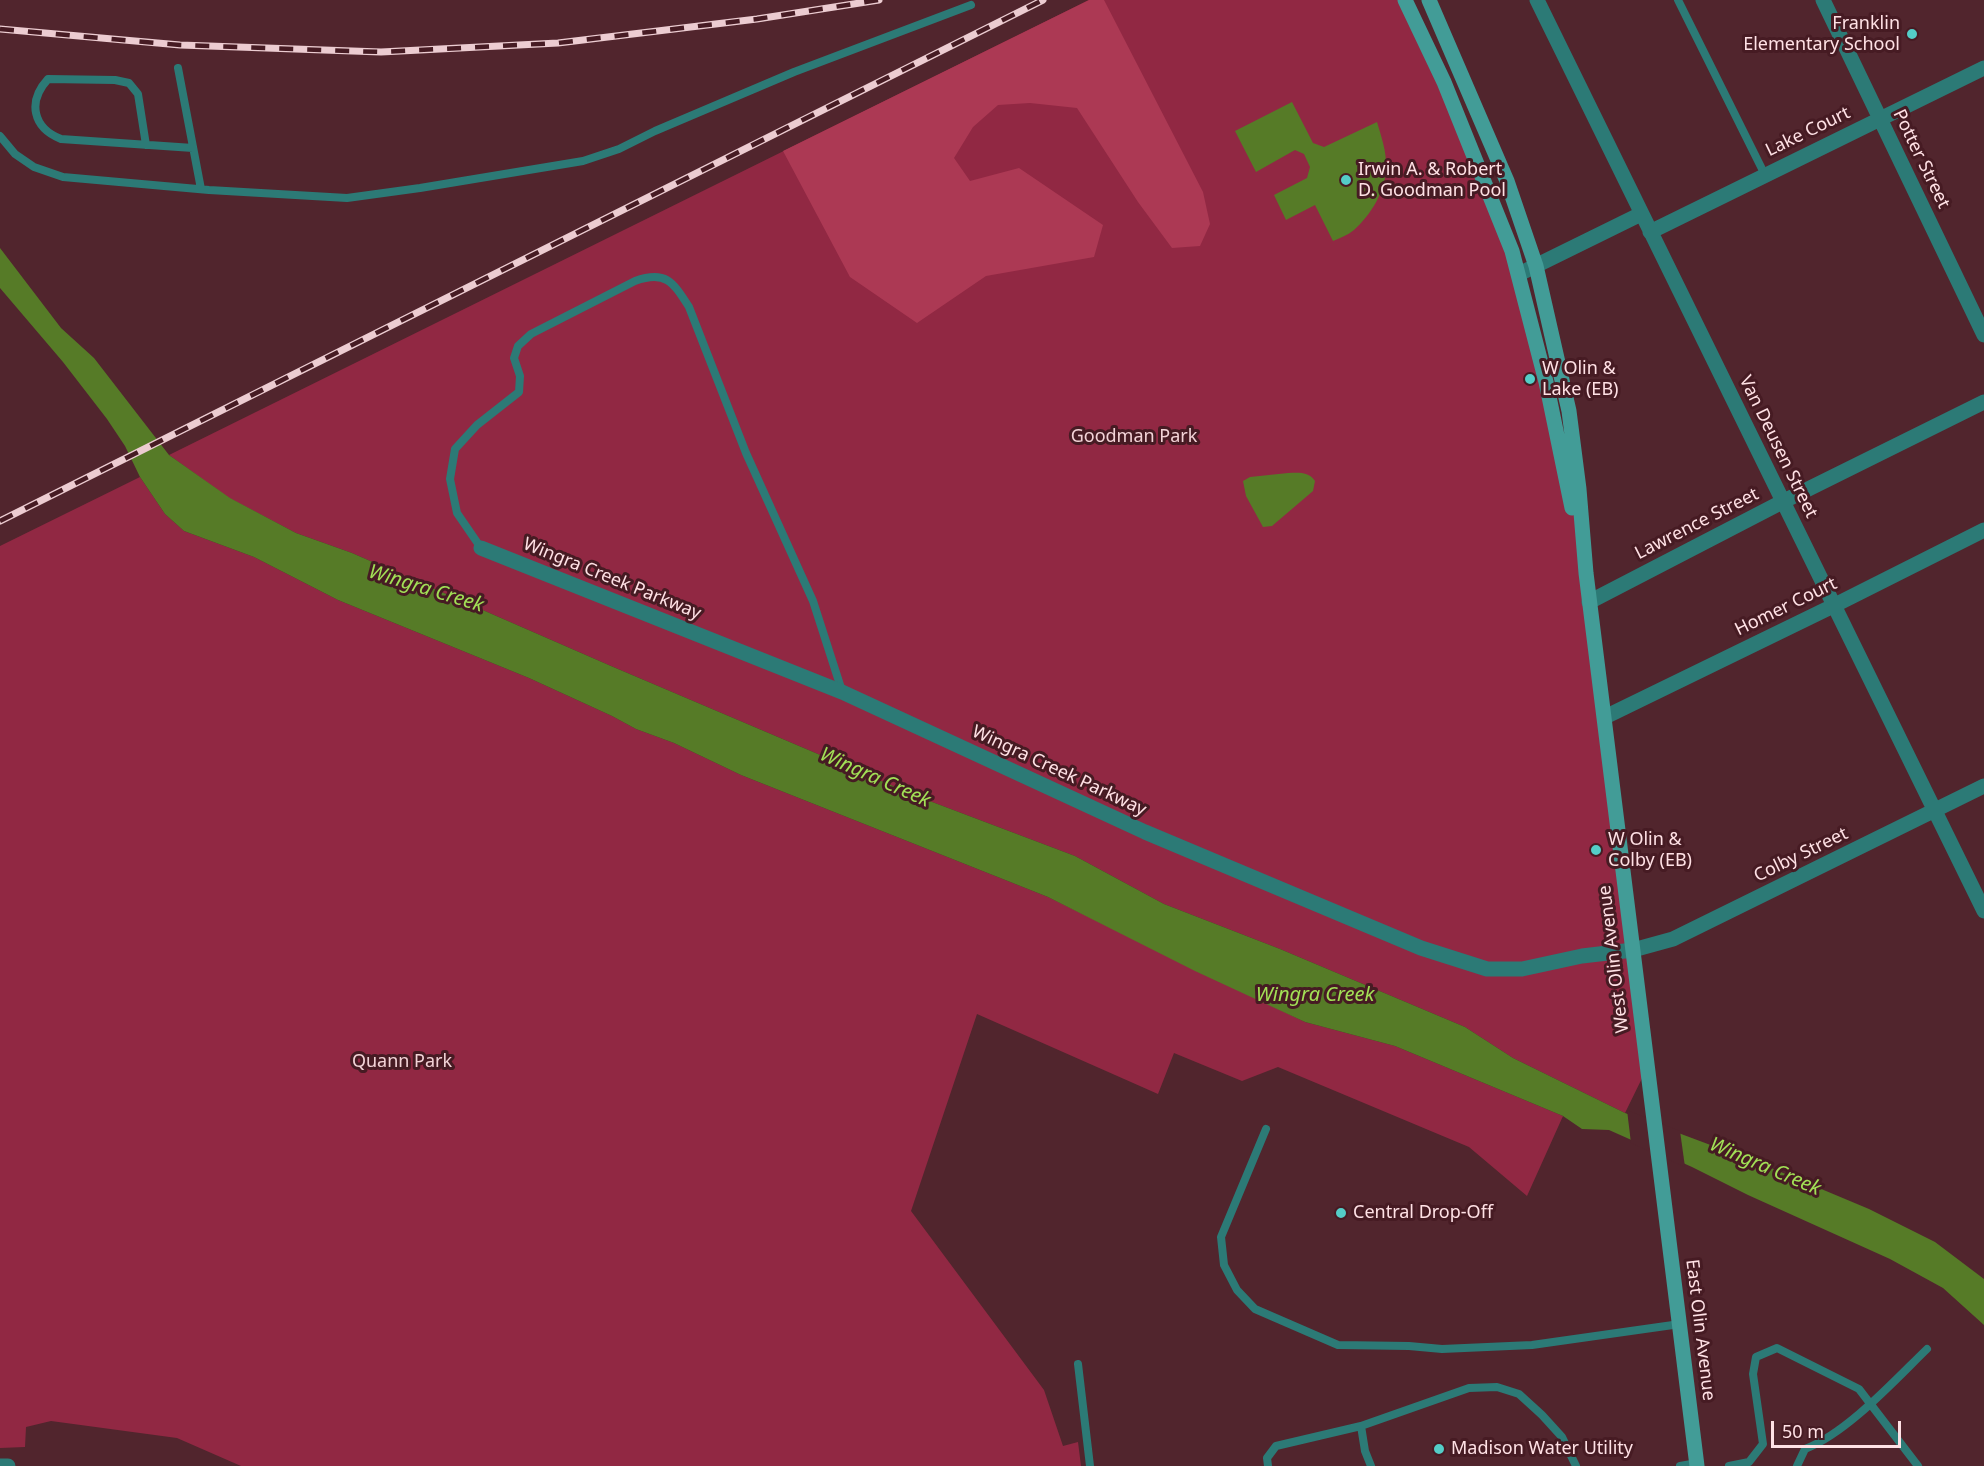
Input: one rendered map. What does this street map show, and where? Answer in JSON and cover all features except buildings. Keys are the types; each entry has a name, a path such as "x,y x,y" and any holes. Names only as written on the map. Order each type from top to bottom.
{"street":[{"name":"West Olin Avenue","path":"1406,0 1444,82 1505,232 1519,274 1551,404 1586,573"},
{"name":"West Olin Avenue","path":"1429,0 1507,181 1536,266 1569,411 1579,489 1589,602 1664,1198"},
{"name":"Van Deusen Street","path":"1537,0 1984,912"},
{"name":"Potter Street","path":"1823,0 1984,335"},
{"name":"Lake Court","path":"1650,232 1984,68"},
{"path":"1519,274 1641,214"},
{"name":"Lawrence Street","path":"1589,602 1782,502 1984,402"},
{"name":"Homer Court","path":"1605,717 1984,530"},
{"name":"Wingra Creek Parkway","path":"481,548 842,692 1145,832 1421,948 1487,969 1522,969 1581,956 1633,950"},
{"name":"Colby Street","path":"1633,950 1673,939 1984,786"},
{"name":"East Olin Avenue","path":"1664,1198 1697,1465"},
{"path":"0,1466 8,1466"}],"lane":[{"path":"1678,0 1765,175"},
{"path":"0,136 15,154 34,167 63,177 347,198 583,161 619,149 655,131 794,72 971,5"},
{"path":"178,68 201,189"},
{"path":"146,145 138,94 129,83 115,80 48,79 37,95 36,114 44,130 52,136 61,139 146,145 193,148"},
{"path":"481,548 458,513 450,479 455,449 477,425 519,392 520,376 514,358 518,346 531,334 634,281 649,276 666,279 678,290 689,308 746,453 813,601 842,692"},
{"path":"1266,1129 1221,1237 1224,1265 1237,1290 1255,1309 1338,1345 1442,1349 1532,1345 1680,1324"},
{"path":"1729,1466 1749,1462 1763,1444 1753,1374 1756,1357 1777,1348 1859,1389 1918,1466"},
{"path":"1797,1466 1804,1449 1820,1443 1870,1404 1927,1349"},
{"path":"1078,1364 1090,1466"},
{"path":"1268,1466 1268,1458 1276,1446 1361,1426 1469,1388 1497,1387 1519,1394 1542,1415 1562,1437 1576,1466"},
{"path":"1361,1426 1365,1451 1371,1466"},
{"path":"1680,1466 1697,1465"}],"green space":[{"name":"Goodman Park","path":"1089,0 1405,0 1505,232 1560,448 1586,573 1647,1068 1625,1113 1513,1058 1465,1027 1280,949 1164,904 1075,856 919,797 352,553 296,533 229,498 169,455"},
{"name":"Quann Park","path":"140,477 165,514 184,531 254,557 338,600 529,678 636,729 674,743 741,775 1048,897 1305,1022 1395,1046 1563,1116 1527,1196 1469,1147 1278,1067 1242,1081 1174,1053 1158,1094 977,1014 911,1211 1044,1390 1063,1446 1078,1442 1081,1466 241,1466 177,1438 51,1421 26,1427 25,1447 0,1448 0,546"}],"shaded area":[{"path":"1089,0 1104,0 1203,192 1210,224 1200,246 1172,248 1138,202 1077,108 1030,103 998,105 973,127 954,158 970,181 1019,168 1103,225 1094,257 986,276 917,323 850,277 783,151"}],"water":[{"path":"1292,102 1313,143 1324,147 1377,122 1385,150 1383,185 1372,210 1360,224 1354,230 1333,241 1315,205 1286,220 1274,195 1307,178 1310,167 1304,154 1295,150 1256,172 1235,131"},
{"name":"Wingra Creek","path":"0,248 61,328 94,358 169,455 230,498 296,533 352,553 919,797 1075,856 1164,904 1280,949 1465,1027 1513,1058 1625,1113 1764,1165 1869,1209 1935,1242 1984,1279 1984,1325 1943,1288 1890,1259 1609,1130 1582,1129 1563,1116 1395,1046 1305,1022 1195,971 1048,897 741,775 674,743 636,729 529,678 338,600 254,557 184,531 165,514 140,477 125,446 107,419 63,362 0,288"},
{"path":"1303,473 1309,476 1315,481 1313,491 1272,526 1263,527 1246,496 1243,481 1250,477"}],"pier":[{"path":"1627,1110 1680,1131 1685,1167 1631,1143"}],"railway":[{"path":"0,29 180,45 381,52 558,43 757,19 879,0"},
{"path":"0,521 1043,0"}],"place":[{"name":"Franklin Elementary School","path":"1912,34"},
{"name":"Irwin A. & Robert D. Goodman Pool","path":"1346,180"},
{"name":"W Olin & Lake (EB)","path":"1530,379"},
{"name":"W Olin & Colby (EB)","path":"1596,850"},
{"name":"Central Drop-Off","path":"1341,1213"},
{"name":"Madison Water Utility","path":"1439,1449"}]}
